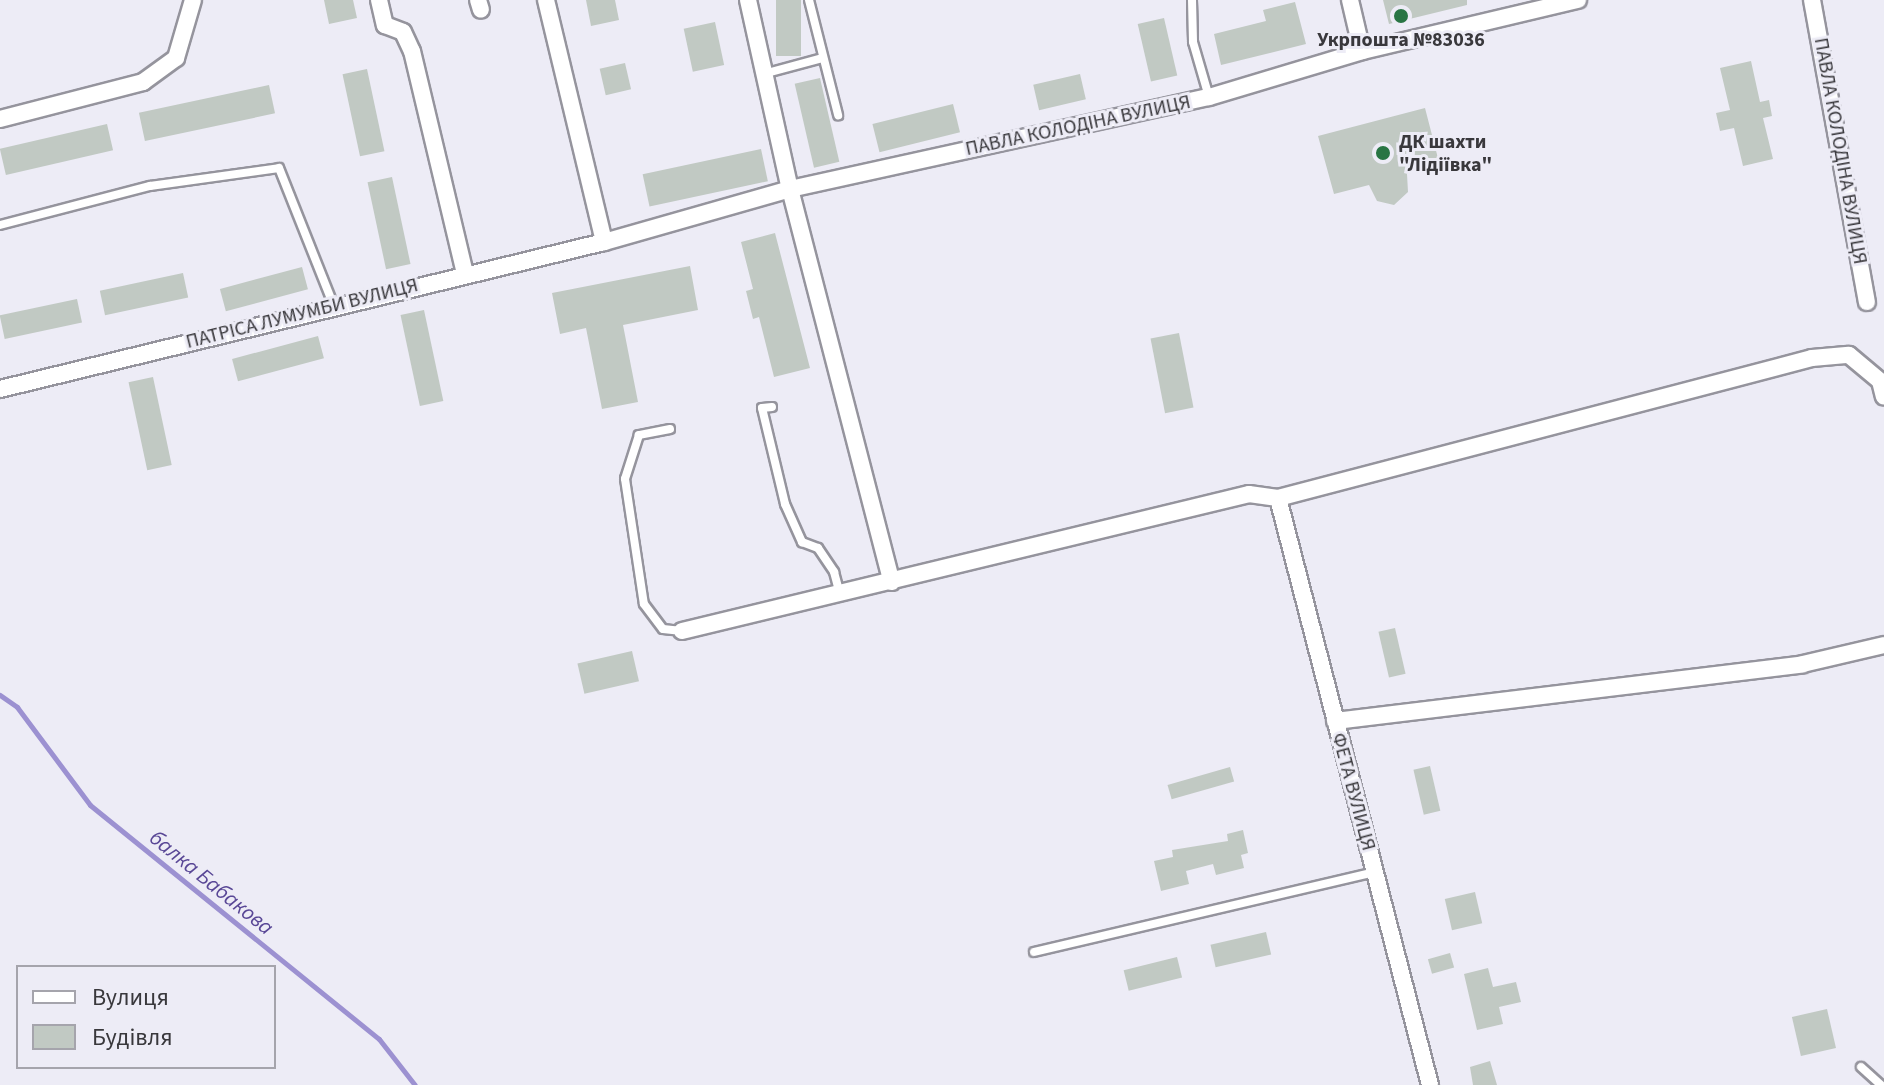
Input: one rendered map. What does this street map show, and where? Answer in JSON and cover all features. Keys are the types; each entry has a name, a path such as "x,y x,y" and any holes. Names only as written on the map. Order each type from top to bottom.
{"street":[{"path":"0,119 143,82 176,58 193,0"},
{"path":"379,0 385,25 403,32 412,51 465,273"},
{"path":"546,0 604,242"},
{"path":"748,0 767,73 790,189 892,582"},
{"path":"1350,0 1362,51"},
{"name":"ПАВЛА КОЛОДІНА ВУЛИЦЯ","path":"790,189 1209,97 1362,51 1578,0"},
{"name":"ПАВЛА КОЛОДІНА ВУЛИЦЯ","path":"1812,0 1867,302"},
{"name":"ПАТРІСА ЛУМУМБИ ВУЛИЦЯ","path":"0,389 465,273 604,242 790,189"},
{"path":"682,631 1249,494 1278,498 1812,358 1849,355 1880,381 1884,397"},
{"name":"ФЕТА ВУЛИЦЯ","path":"1278,498 1430,1085"},
{"path":"1335,721 1803,664 1884,645"}],"lane":[{"path":"809,0 838,115"},
{"path":"1192,0 1193,42 1209,97"},
{"path":"767,73 823,58"},
{"path":"0,225 150,186 279,168 334,306"},
{"path":"772,407 757,409 785,504 802,542 818,548 834,572 840,594"},
{"path":"670,429 639,435 625,479 644,604 663,629 682,631"},
{"path":"1034,952 1374,872"},
{"path":"1861,1067 1881,1085"}],"building":[{"path":"324,0 353,0 357,18 329,24"},
{"path":"586,0 615,0 619,20 591,26"},
{"path":"776,0 801,0 801,56 776,56"},
{"path":"1383,0 1467,0 1467,5 1389,24"},
{"path":"1295,2 1306,44 1221,65 1214,34 1266,21 1263,10"},
{"path":"1164,18 1177,75 1151,82 1138,24"},
{"path":"715,22 724,65 693,72 684,29"},
{"path":"1751,61 1760,102 1769,100 1772,116 1763,118 1773,159 1743,166 1734,128 1720,131 1716,113 1730,110 1720,68"},
{"path":"625,63 631,89 606,95 600,69"},
{"path":"367,69 384,151 360,156 343,74"},
{"path":"1080,74 1086,99 1039,110 1033,85"},
{"path":"820,78 839,162 814,168 795,84"},
{"path":"269,85 275,113 145,141 139,113"},
{"path":"953,104 960,132 879,152 872,124"},
{"path":"1425,108 1440,166 1407,174 1408,192 1394,205 1377,201 1369,185 1334,194 1318,136"},
{"path":"107,124 113,150 6,175 0,149"},
{"path":"761,149 768,181 650,206 643,174"},
{"path":"392,177 411,264 386,269 368,182"},
{"path":"775,233 810,368 774,377 759,317 753,319 746,291 753,289 741,242"},
{"path":"690,266 698,310 623,325 638,402 602,409 586,328 560,334 552,293"},
{"path":"302,267 308,289 226,311 220,289"},
{"path":"183,273 188,297 105,315 100,291"},
{"path":"77,299 82,322 5,339 0,315"},
{"path":"424,310 443,401 420,406 401,315"},
{"path":"1179,333 1194,408 1165,413 1151,339"},
{"path":"318,336 324,358 238,381 232,359"},
{"path":"153,377 172,465 147,470 129,382"},
{"path":"1395,628 1406,674 1389,678 1378,632"},
{"path":"632,651 639,681 584,694 577,664"},
{"path":"1430,766 1440,811 1424,815 1413,770"},
{"path":"1230,767 1234,781 1172,799 1168,785"},
{"path":"1243,830 1248,853 1241,855 1244,868 1216,875 1213,864 1186,871 1189,884 1161,891 1154,861 1173,857 1172,850 1228,841 1227,834"},
{"path":"1475,892 1482,923 1452,930 1445,899"},
{"path":"1266,932 1271,954 1216,967 1210,945"},
{"path":"1450,953 1454,967 1432,974 1428,959"},
{"path":"1177,957 1182,977 1129,991 1124,970"},
{"path":"1488,968 1493,987 1516,982 1521,1002 1499,1007 1503,1024 1477,1030 1464,974"},
{"path":"1827,1009 1836,1048 1801,1056 1792,1017"},
{"path":"1490,1061 1497,1085 1473,1085 1470,1067"}],"waterway":[{"name":"балка Бабакова","path":"0,695 17,707 90,805 379,1039 415,1085"}],"place":[{"name":"Укрпошта №83036","path":"1401,16"},
{"name":"ДК шахти \"Лідіївка\"","path":"1383,153"}]}
